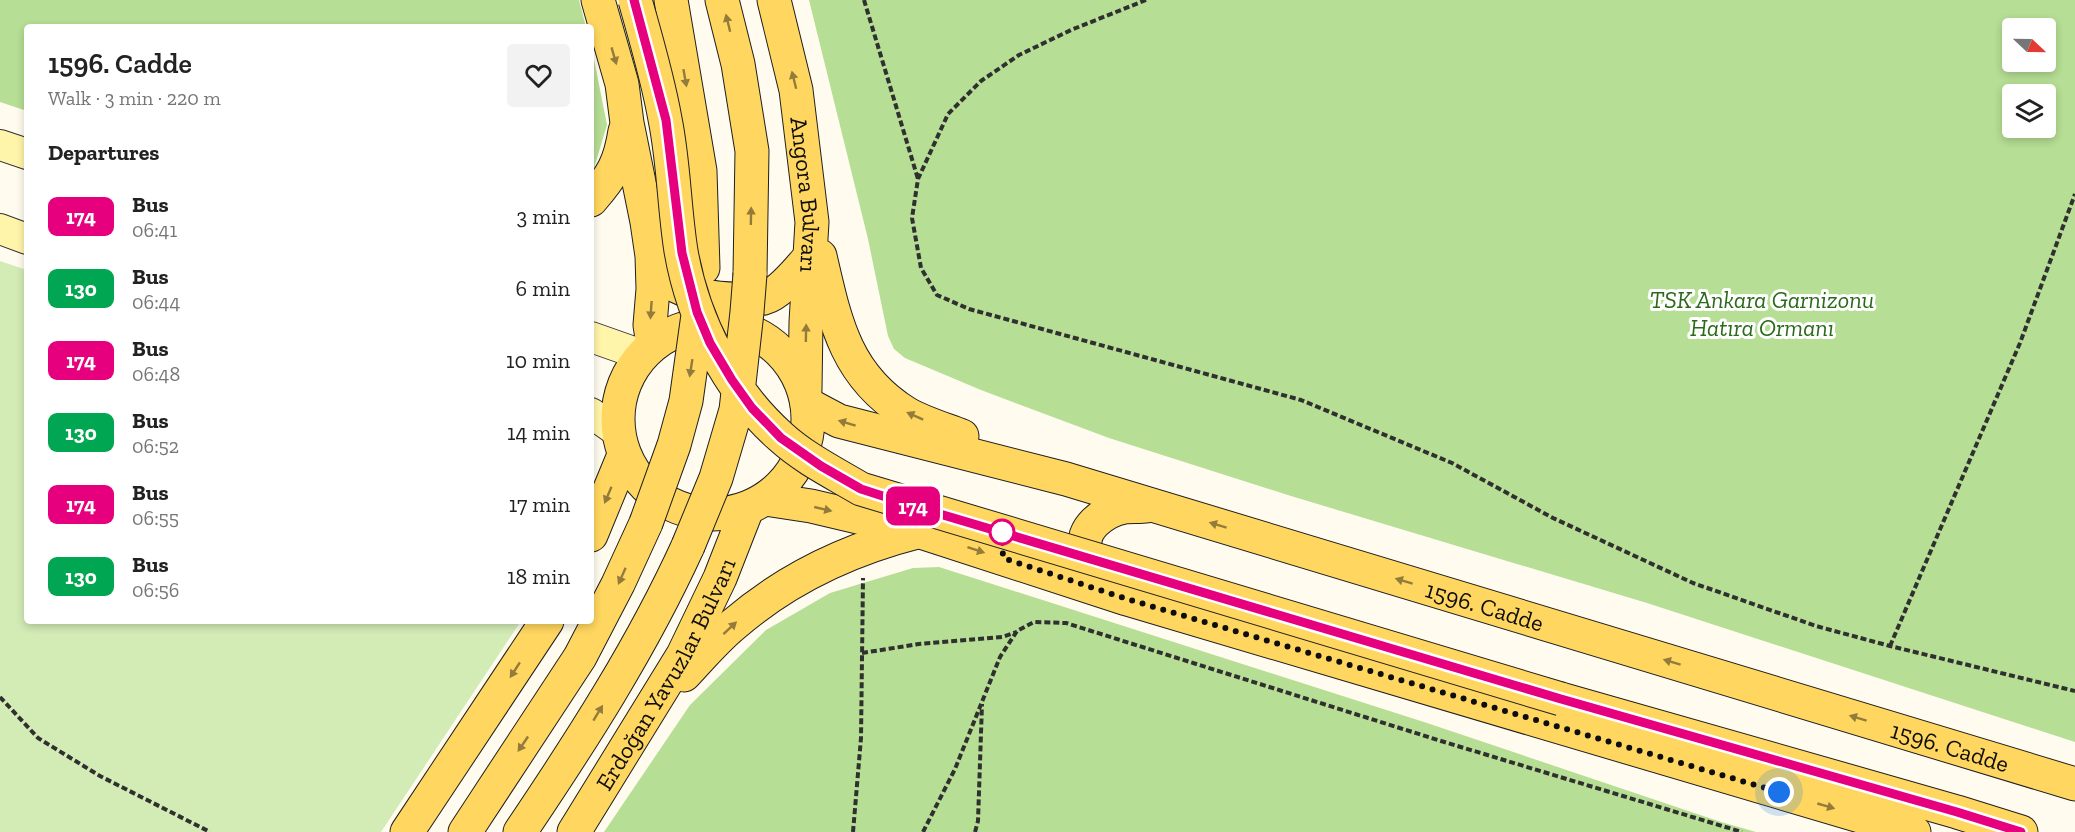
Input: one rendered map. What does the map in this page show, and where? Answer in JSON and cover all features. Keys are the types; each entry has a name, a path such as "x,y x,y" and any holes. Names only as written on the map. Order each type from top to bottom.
{"main road":[{"path":"598,0 622,84 627,123 647,222 653,289 647,350"},
{"path":"634,0 666,120 682,253 697,312 710,343 752,408 781,438 821,466 861,489 923,509 1549,696 2021,832"},
{"path":"465,832 580,657 618,584 646,523 674,445 686,401 703,268 700,171 671,0"},
{"name":"Angora Bulvarı","path":"688,546 716,478 736,410 750,274 752,151 738,64 722,0"},
{"name":"Angora Bulvarı","path":"774,0 796,90 812,222 806,398"},
{"path":"594,196 608,180 621,157 627,123"},
{"path":"0,146 24,153"},
{"path":"812,222 835,320 850,355 880,395 908,414 1066,479"},
{"path":"0,230 24,238"},
{"path":"651,256 666,279 680,288 709,297 732,299 765,298 786,284 809,258"},
{"path":"594,416 621,443 638,478 657,497 680,509 706,514 733,513 756,504 784,482 799,461 807,436 806,398 794,367 777,347 754,333 729,324 703,324 677,330 647,350 630,372 622,391 618,411 621,443 594,526"},
{"path":"594,338 647,350"},
{"name":"1596. Cadde","path":"806,398 839,421 1066,479 2075,784"},
{"path":"756,504 811,506 921,532 1127,599 1914,832"},
{"name":"Erdoğan Yavuzlar Bulvarı","path":"574,832 683,655 756,504"},
{"path":"1127,599 1086,553 1086,530 1100,518 1122,507 1155,506"},
{"path":"646,716 731,627 778,590 861,549 921,532"},
{"name":"Erdoğan Yavuzlar Bulvarı","path":"520,832 594,720 629,662 659,607 688,546"},
{"path":"407,832 545,624"}],"path":[{"path":"864,0 918,179"},
{"path":"1146,0 1071,30 1019,55 981,81 948,114 918,179 912,218 921,268 938,295 969,309 1301,400 1452,463 1553,518 1693,583 1816,626 2075,691"},
{"path":"1890,646 2020,344 2075,194"},
{"path":"853,832 861,738 863,572 861,549"},
{"path":"862,653 919,644 1002,636 1034,622 1066,622 1442,741 1742,832"},
{"path":"923,832 955,769 1000,657 1017,631"},
{"path":"0,697 38,738 100,776 210,832"},
{"path":"975,832 978,821 982,701"}],"green space":[{"path":"0,0 579,0 585,24 24,24 24,110 0,102"},
{"name":"TSK Ankara Garnizonu Hatıra Ormanı","path":"809,0 2075,0 2075,742 1647,603 1291,496 1109,438 981,390 905,358 894,349 888,336 868,239"},
{"path":"594,59 607,125 594,168"},
{"path":"0,261 24,269 24,624 519,624 381,832 0,832"},
{"path":"939,567 1427,723 1756,832 604,832 690,705 766,630 830,593 913,568"}],"bus line":[{"name":"174","path":"634,0 666,120 682,253 697,312 710,343 752,408 781,438 821,466 861,489 923,509 1561,699 2021,832"}],"route":[{"path":"1002,532 1003,558 1127,599 1779,792"}]}
